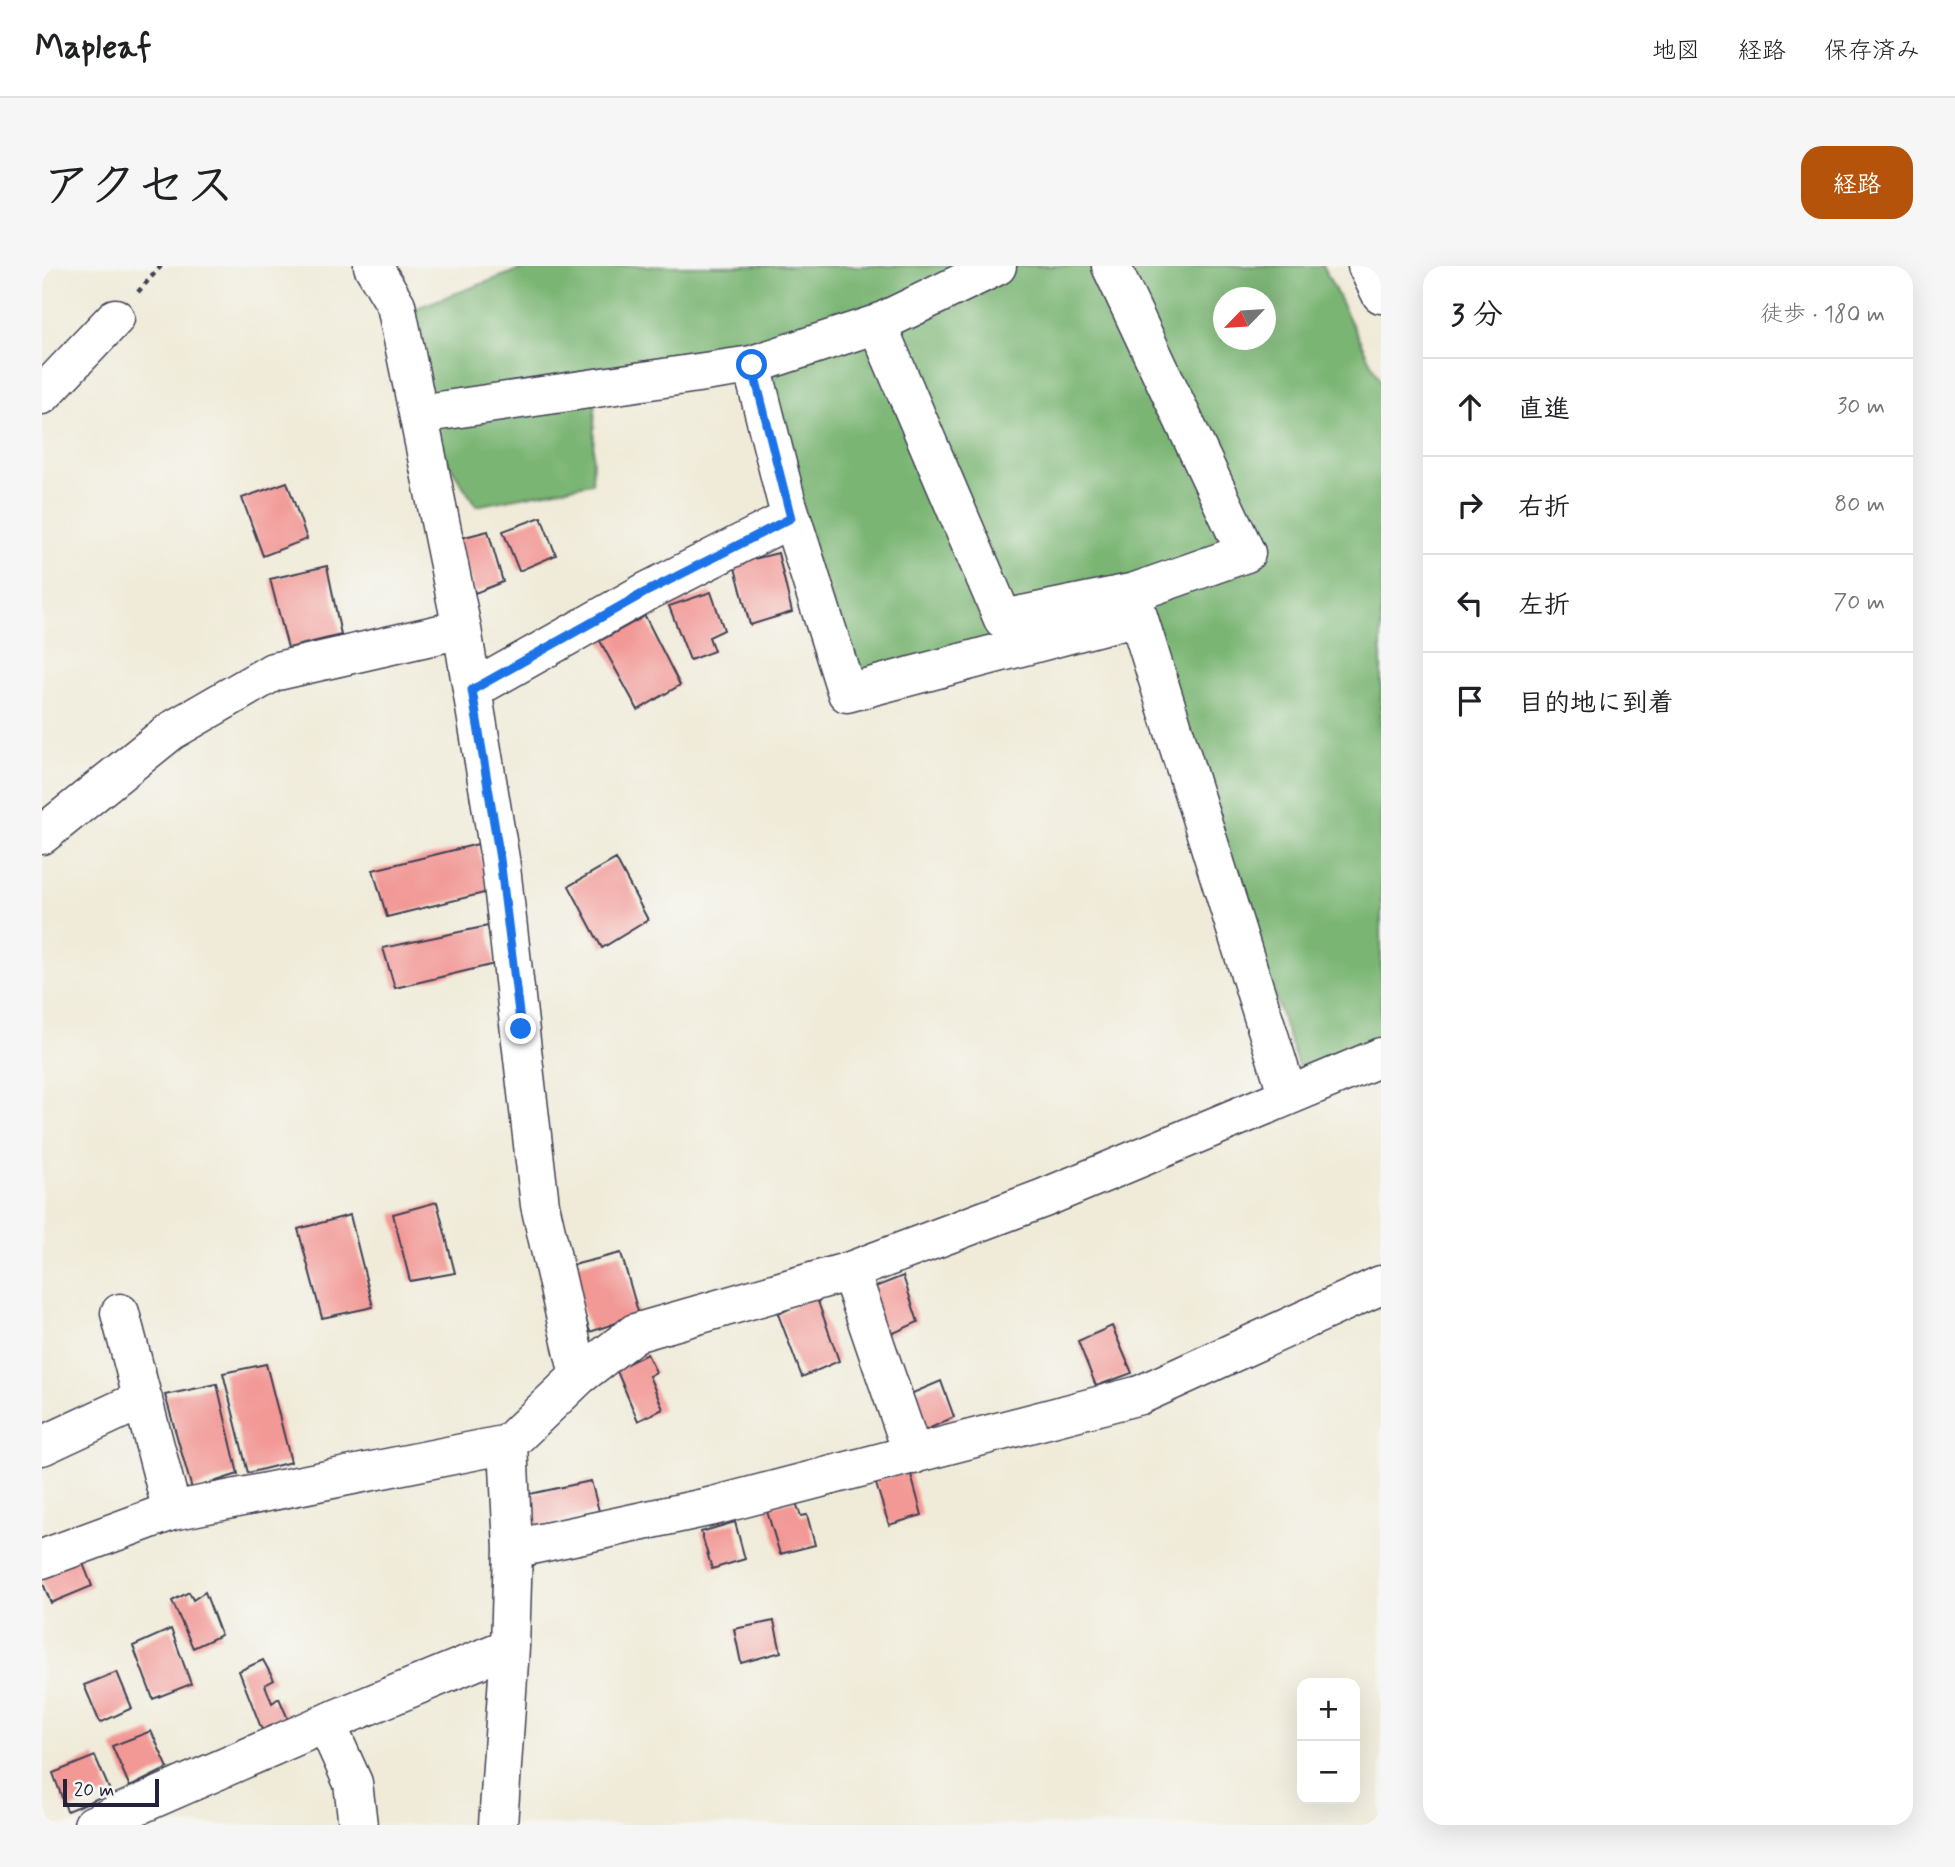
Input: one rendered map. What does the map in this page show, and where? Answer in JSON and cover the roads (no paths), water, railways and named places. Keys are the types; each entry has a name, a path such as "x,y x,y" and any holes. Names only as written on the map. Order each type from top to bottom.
{"street":[{"path":"373,266 396,304 462,629 500,859 540,1205 579,1376"},
{"path":"419,414 752,365 877,324 997,266"},
{"path":"877,324 1003,619 1135,593 1247,554 1111,266"},
{"path":"1367,266 1381,294"},
{"path":"42,395 115,318"},
{"path":"752,365 791,518 847,693 1138,616 1287,1096"},
{"path":"472,690 644,593 791,518"},
{"path":"42,835 171,732 273,672 462,629"},
{"path":"42,1559 172,1511 508,1444 579,1376 635,1333 850,1271 1044,1199 1287,1096 1379,1063"},
{"path":"850,1271 913,1455"},
{"path":"513,1549 713,1506 1140,1395 1381,1285"},
{"path":"120,1313 172,1511"},
{"path":"42,1446 143,1399"},
{"path":"498,1825 510,1647 513,1549 508,1444"},
{"path":"106,1822 326,1723 510,1647"},
{"path":"326,1723 353,1783 358,1825"}]}
